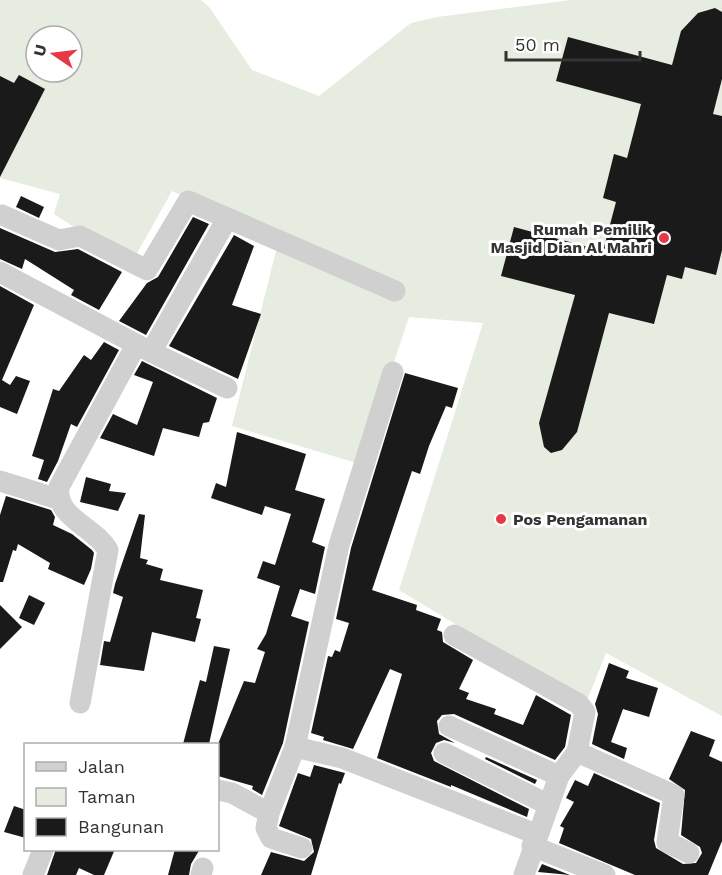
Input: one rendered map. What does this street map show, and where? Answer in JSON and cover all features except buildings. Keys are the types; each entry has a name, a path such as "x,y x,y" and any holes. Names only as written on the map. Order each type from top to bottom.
{"street":[{"path":"1,215 59,240 80,236 147,270 185,201 395,291"},
{"path":"80,703 108,550 101,539 63,510 58,499 59,487 227,219"},
{"path":"0,272 144,349 227,388"},
{"path":"302,848 271,838 266,828 269,813 295,747 339,545 393,372"},
{"path":"0,481 58,499"},
{"path":"454,635 579,704 585,712 577,752 559,776 534,840 524,875"},
{"path":"448,726 559,776"},
{"path":"295,747 342,759 534,840 605,875"},
{"path":"577,752 674,795 667,842 688,853"},
{"path":"444,753 549,805"},
{"path":"219,790 232,793 269,813"},
{"path":"33,875 42,851"}],"green space":[{"path":"0,0 201,0 209,7 252,70 319,96 411,23 437,17 571,0 722,0 722,716 606,653 586,703 399,590 483,323 409,317 360,464 232,426 279,239 172,191 131,264 54,214 60,194 0,178"}],"place":[{"name":"Rumah Pemilik Masjid Dian Al Mahri","path":"664,238"},
{"name":"Pos Pengamanan","path":"501,519"}]}
